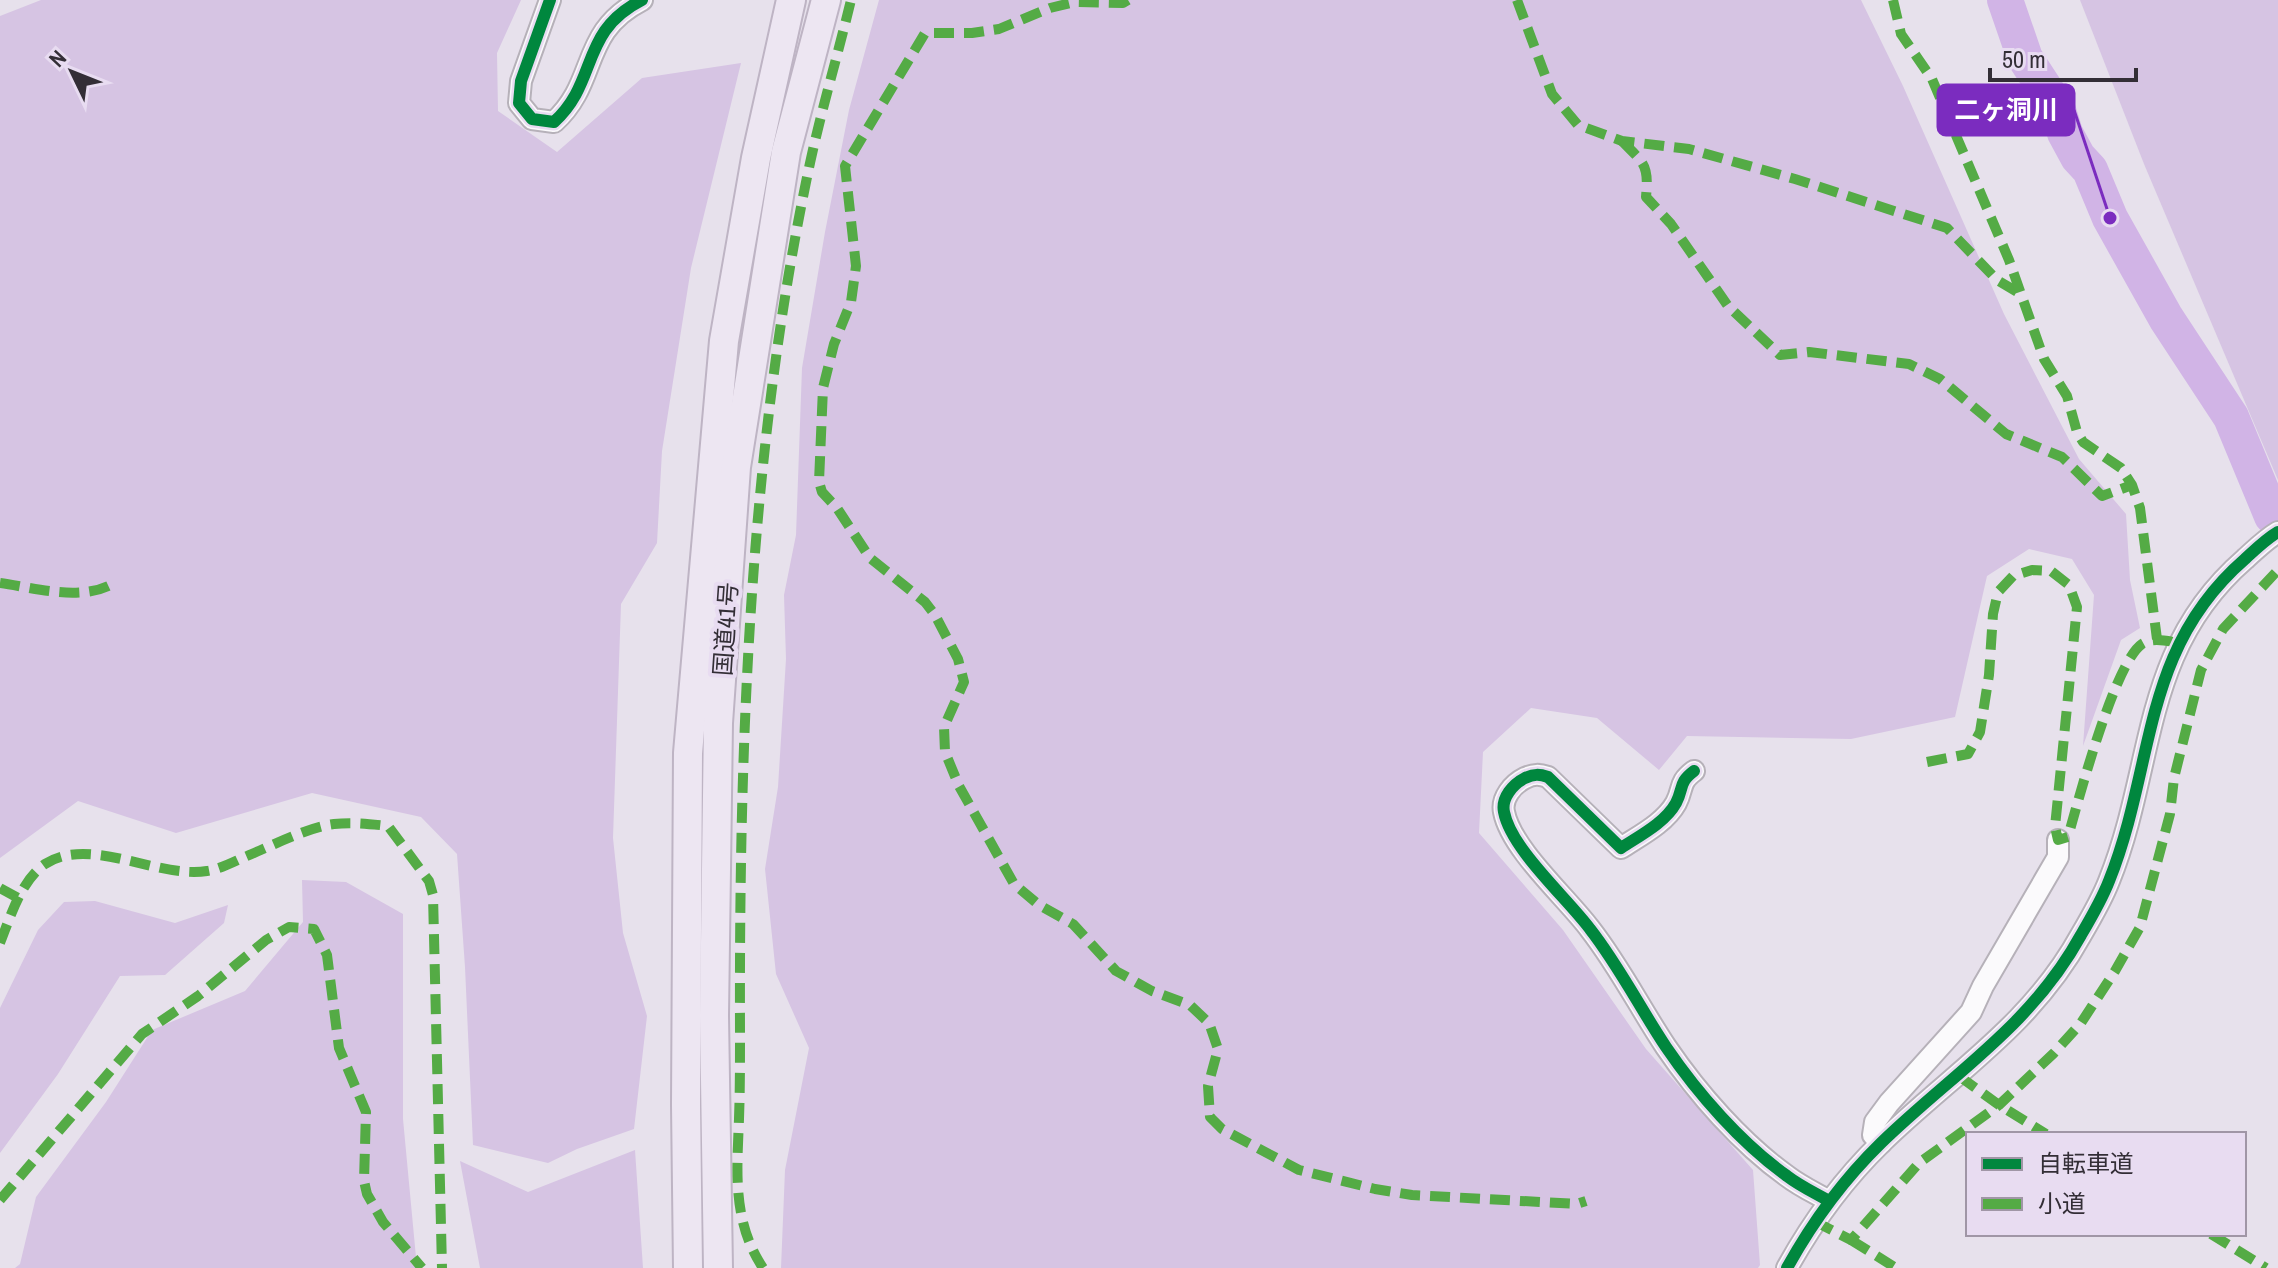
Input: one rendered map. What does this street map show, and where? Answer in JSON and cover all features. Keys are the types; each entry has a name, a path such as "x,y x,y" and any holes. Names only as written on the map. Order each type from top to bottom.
{"highway":[{"name":"国道41号","path":"688,1268 688,753 724,341 756,158 791,0"},
{"name":"国道41号","path":"718,1268 714,1016 718,723 736,467 786,152 826,0"}],"street":[{"path":"550,0 521,81 519,103 532,119 554,122 569,108 596,42 608,25 625,9 642,0"},
{"path":"1787,1268 1829,1201 1881,1143 2001,1038 2048,987 2080,937 2109,881 2129,815 2156,702 2179,643 2204,602 2228,573 2278,532"},
{"path":"1694,771 1683,779 1676,803 1662,820 1621,848 1548,777 1538,774 1524,779 1512,788 1503,810 1519,843 1610,955 1665,1046 1694,1082 1772,1164 1829,1201"},
{"path":"1881,1143 1873,1135 1875,1122 1971,1012 2058,857 2058,840"}],"shaded area":[{"path":"41,0 521,0 497,53 498,111 557,152 642,78 741,63 691,268 662,451 657,543 621,604 613,838 623,933 647,1016 634,1129 548,1163 473,1145 457,854 421,817 312,793 176,833 78,801 0,858 0,16"},
{"path":"879,0 1861,0 1903,86 2004,314 2079,459 2126,514 2130,580 2140,628 2121,640 2083,746 2094,595 2072,559 2029,549 1987,576 1955,717 1851,739 1687,736 1659,770 1597,718 1531,708 1483,752 1479,833 1563,930 1646,1049 1753,1170 1758,1268 781,1268 785,1170 809,1048 776,974 765,869 778,787 786,659 784,595 796,535 802,368 849,110"},
{"path":"2080,0 2278,0 2278,480 2144,164"},
{"path":"302,880 346,882 403,914 403,1119 417,1268 15,1268 20,1264 36,1197 106,1102 152,1030 245,991 303,922"},
{"path":"95,901 175,923 228,905 224,923 165,975 120,976 58,1074 0,1153 0,1008 38,930 64,902"},
{"path":"635,1150 643,1268 480,1268 460,1161 528,1192"}],"waterway":[{"path":"2005,0 2025,58 2057,107 2065,133 2078,157 2090,170 2110,218 2166,318 2231,417 2272,516"}],"marked path":[{"path":"763,1268 753,1250 741,1214 738,1177 742,816 752,597 773,379 789,270 810,163 851,0"},
{"path":"1128,0 1123,3 1075,2 1050,8 999,29 972,33 925,33 845,166 856,266 851,302 834,344 823,388 819,482 822,492 837,508 870,558 925,602 958,659 964,682 944,727 945,752 959,786 1014,884 1039,905 1073,924 1116,971 1152,991 1190,1005 1209,1023 1218,1049 1208,1086 1210,1117 1222,1129 1299,1170 1375,1189 1412,1195 1577,1204 1586,1201"},
{"path":"1517,0 1552,94 1578,125 1622,141 1689,149 1947,228 1997,280 2019,293"},
{"path":"1893,0 1901,34 1932,79 2009,260 2044,359 2067,396 2077,432 2083,442 2121,468 2132,485 2140,508 2157,639"},
{"path":"1622,141 1646,170 1646,197 1671,224 1728,306 1780,355 1809,352 1909,364 1940,379 2006,434 2062,457 2102,496 2132,485"},
{"path":"1927,762 1968,754 1980,732 1989,675 1993,614 1998,592 2013,576 2032,570 2051,571 2069,585 2077,607 2055,827 2058,840 2068,837 2109,703 2131,656 2142,644 2151,641 2179,643"},
{"path":"1814,1221 1851,1240 1919,1163 1999,1105 2081,1023 2140,927 2170,814 2174,778 2201,670 2223,629 2278,570"},
{"path":"0,583 73,593 101,589 114,583"},
{"path":"0,943 17,900 29,880 45,864 63,856 103,856 167,869 207,871 324,826 348,823 388,826 429,881 433,895 442,1268"},
{"path":"0,888 18,898"},
{"path":"0,1200 142,1034 198,996 266,940 289,927 314,929 327,955 339,1048 366,1112 364,1181 367,1194 383,1222 422,1268"},
{"path":"1959,1076 2043,1132"},
{"path":"2214,1236 2266,1268"},
{"path":"1851,1240 1896,1268"}],"cycle path":[{"path":"550,0 521,81 519,103 532,119 554,122 578,90 598,42 608,27 642,0"},
{"path":"1787,1268 1841,1186 1881,1143 2015,1022 2061,967 2109,881 2124,837 2155,710 2168,670 2186,631 2211,594 2245,559 2278,532"},
{"path":"1694,771 1686,779 1676,803 1665,817 1621,848 1548,777 1534,775 1516,784 1506,797 1504,812 1517,842 1601,943 1666,1047 1706,1100 1770,1163 1829,1201"}],"place":[{"name":"二ヶ洞川","path":"2110,218"}]}
